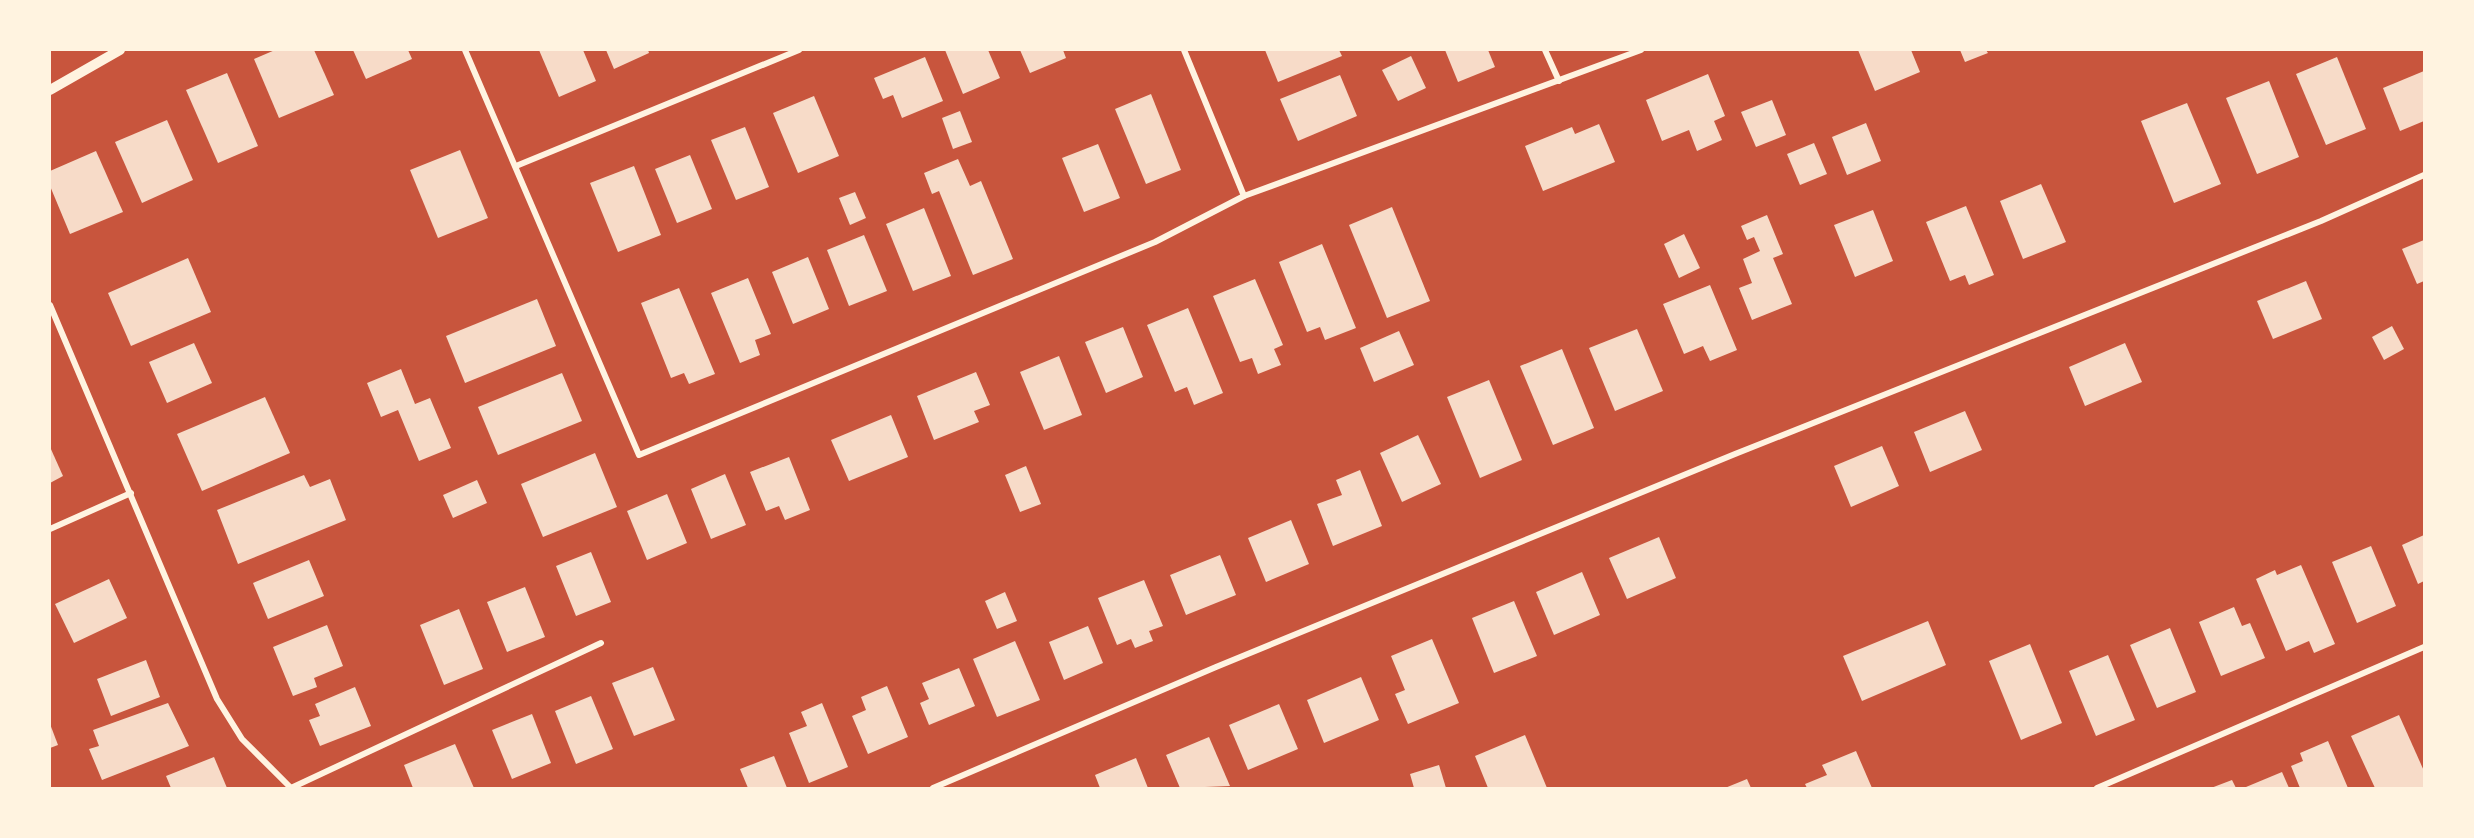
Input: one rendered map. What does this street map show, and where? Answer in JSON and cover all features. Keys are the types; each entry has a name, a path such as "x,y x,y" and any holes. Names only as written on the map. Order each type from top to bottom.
{"street":[{"path":"50,90 120,50"},
{"path":"465,50 639,455 1155,242 1244,196 1641,50"},
{"path":"516,166 799,50"},
{"path":"1184,50 1244,196"},
{"path":"1545,50 1559,81"},
{"path":"933,789 1216,666 1735,454 2320,221 2424,175"},
{"path":"50,305 217,699 242,739 291,789 601,643"},
{"path":"50,529 131,493"},
{"path":"2097,789 2424,647"}],"building":[{"path":"275,50 314,50 334,95 279,118 254,59"},
{"path":"353,50 408,50 412,59 366,79"},
{"path":"539,50 583,50 596,81 559,97"},
{"path":"606,50 648,50 649,53 614,69"},
{"path":"945,50 988,50 1000,78 963,94"},
{"path":"1020,50 1063,50 1066,58 1030,73"},
{"path":"1265,50 1339,50 1342,56 1278,82"},
{"path":"1445,50 1488,50 1495,67 1458,82"},
{"path":"1858,50 1911,50 1920,72 1875,91"},
{"path":"1960,50 1986,50 1988,53 1965,62"},
{"path":"1411,56 1426,88 1398,101 1382,70"},
{"path":"925,57 943,101 902,118 893,95 883,99 874,78"},
{"path":"2337,57 2366,129 2326,145 2296,74"},
{"path":"2424,71 2424,121 2400,131 2383,88"},
{"path":"227,73 258,146 218,163 186,90"},
{"path":"1708,74 1725,116 1714,121 1722,140 1697,151 1689,130 1662,141 1646,100"},
{"path":"1340,75 1357,116 1298,141 1280,99"},
{"path":"2269,81 2299,157 2257,174 2226,98"},
{"path":"1151,94 1181,170 1146,184 1115,109"},
{"path":"814,96 839,156 798,173 773,113"},
{"path":"1772,100 1786,135 1756,147 1741,112"},
{"path":"2187,103 2221,184 2174,203 2141,121"},
{"path":"960,111 972,142 953,149 942,118"},
{"path":"167,120 193,180 142,203 115,142"},
{"path":"1866,123 1881,161 1847,175 1832,137"},
{"path":"1599,124 1615,162 1543,191 1525,146 1572,127 1575,134"},
{"path":"745,127 769,187 736,200 711,140"},
{"path":"1814,143 1827,174 1800,185 1787,154"},
{"path":"1098,144 1120,198 1084,212 1062,158"},
{"path":"460,150 488,218 438,238 410,170"},
{"path":"96,151 123,212 70,234 50,186 50,171"},
{"path":"690,155 712,209 677,223 655,169"},
{"path":"958,159 970,186 981,181 1013,259 973,275 939,191 932,194 924,173"},
{"path":"634,166 661,235 618,252 590,183"},
{"path":"2041,184 2066,242 2023,259 2000,201"},
{"path":"855,192 866,218 850,225 839,198"},
{"path":"1966,206 1994,275 1969,285 1965,275 1950,281 1926,222"},
{"path":"1392,207 1430,301 1387,318 1349,225"},
{"path":"924,208 951,276 913,291 886,224"},
{"path":"1873,210 1893,261 1855,277 1834,225"},
{"path":"1767,215 1783,254 1773,258 1792,304 1752,320 1739,288 1752,283 1743,259 1760,251 1754,237 1747,240 1741,226"},
{"path":"1684,234 1700,268 1679,278 1664,244"},
{"path":"864,235 887,291 849,306 827,250"},
{"path":"2424,240 2424,281 2417,284 2402,249"},
{"path":"1322,244 1356,328 1325,340 1320,327 1307,332 1279,262"},
{"path":"808,257 829,309 793,324 772,272"},
{"path":"188,258 211,312 131,346 108,293"},
{"path":"748,278 771,334 755,340 760,355 740,363 711,293"},
{"path":"1255,279 1283,345 1274,349 1281,365 1258,374 1252,358 1240,362 1213,296"},
{"path":"2306,281 2322,319 2273,339 2257,301"},
{"path":"1710,285 1737,350 1710,361 1703,346 1684,354 1663,304"},
{"path":"679,288 715,374 689,384 684,373 671,378 641,303"},
{"path":"537,299 556,346 465,383 446,336"},
{"path":"1188,308 1223,393 1194,405 1187,387 1175,392 1147,325"},
{"path":"2392,326 2404,349 2384,360 2372,337"},
{"path":"1123,327 1143,377 1106,393 1085,342"},
{"path":"1637,329 1663,391 1615,411 1589,348"},
{"path":"1399,331 1414,365 1374,382 1360,348"},
{"path":"194,343 212,383 167,403 149,362"},
{"path":"2125,343 2142,382 2085,406 2069,367"},
{"path":"1562,349 1594,428 1553,445 1520,366"},
{"path":"1059,356 1082,415 1044,430 1020,372"},
{"path":"401,369 415,404 430,398 451,448 419,461 398,410 381,417 367,383"},
{"path":"976,372 990,405 974,411 979,422 934,440 917,396"},
{"path":"562,373 582,421 498,455 478,407"},
{"path":"1489,380 1522,460 1480,478 1447,397"},
{"path":"265,397 290,453 202,491 177,434"},
{"path":"1965,411 1982,450 1930,472 1914,432"},
{"path":"891,415 908,457 849,481 831,440"},
{"path":"1418,435 1441,484 1402,502 1380,453"},
{"path":"1882,446 1899,486 1851,507 1834,466"},
{"path":"50,447 63,476 50,483"},
{"path":"595,453 617,507 543,537 521,484"},
{"path":"789,457 810,510 785,520 779,506 766,511 750,472"},
{"path":"1026,466 1041,504 1020,512 1005,475"},
{"path":"1360,470 1382,526 1333,546 1317,504 1342,495 1336,480"},
{"path":"725,474 746,525 711,539 691,489"},
{"path":"304,475 310,487 330,479 346,520 238,564 217,510"},
{"path":"477,480 487,503 453,518 443,495"},
{"path":"667,494 687,543 647,560 627,511"},
{"path":"1291,520 1309,564 1266,582 1248,538"},
{"path":"2424,535 2424,581 2418,584 2402,545"},
{"path":"1659,537 1676,578 1627,599 1609,558"},
{"path":"2371,546 2396,606 2357,623 2332,562"},
{"path":"591,552 611,602 576,616 556,566"},
{"path":"1220,555 1236,595 1186,615 1170,575"},
{"path":"309,560 324,596 268,619 253,583"},
{"path":"2301,565 2335,644 2314,653 2309,641 2286,651 2256,579 2275,570 2277,575"},
{"path":"1582,572 1600,615 1554,635 1536,592"},
{"path":"109,579 127,618 74,643 55,604"},
{"path":"1144,580 1163,626 1149,631 1153,641 1135,648 1131,639 1117,645 1098,598"},
{"path":"525,587 545,637 507,652 487,602"},
{"path":"1005,592 1017,621 997,629 985,601"},
{"path":"1514,601 1537,656 1494,673 1472,618"},
{"path":"2234,607 2242,626 2250,623 2265,658 2221,676 2199,622"},
{"path":"459,609 483,669 444,685 420,625"},
{"path":"1928,621 1946,665 1862,701 1843,656"},
{"path":"327,625 343,666 314,678 317,687 293,696 273,647"},
{"path":"1088,626 1103,663 1064,680 1049,642"},
{"path":"2170,628 2196,692 2157,708 2130,645"},
{"path":"1432,639 1459,703 1408,724 1395,694 1405,690 1391,656"},
{"path":"1015,641 1040,700 997,717 973,659"},
{"path":"2030,644 2062,723 2021,740 1989,661"},
{"path":"2108,655 2135,720 2096,736 2069,671"},
{"path":"146,660 160,697 111,716 97,679"},
{"path":"653,667 675,720 634,736 612,683"},
{"path":"959,668 975,706 929,725 920,703 929,699 922,683"},
{"path":"1361,677 1379,720 1324,743 1307,700"},
{"path":"887,686 908,737 868,754 852,716 866,710 861,697"},
{"path":"355,687 371,726 320,746 309,720 320,716 315,704"},
{"path":"591,696 613,749 576,764 555,711"},
{"path":"168,703 189,746 102,780 89,749 99,746 93,730"},
{"path":"822,703 848,767 809,783 789,733 807,726 801,712"},
{"path":"1279,704 1298,749 1248,770 1229,725"},
{"path":"532,714 551,763 512,779 492,730"},
{"path":"2399,715 2424,771 2424,788 2375,788 2351,736"},
{"path":"50,724 58,745 50,748"},
{"path":"1525,735 1547,788 1488,788 1475,756"},
{"path":"1209,737 1230,786 1180,788 1166,755"},
{"path":"2328,741 2348,788 2300,788 2291,766 2303,761 2300,753"},
{"path":"455,744 474,788 413,788 404,765"},
{"path":"1856,751 1872,788 1807,788 1805,784 1827,775 1822,765"},
{"path":"774,756 787,788 748,788 740,769"},
{"path":"214,757 227,788 171,788 166,776"},
{"path":"1136,758 1148,788 1100,788 1095,775"},
{"path":"1439,765 1446,788 1414,788 1410,774"},
{"path":"2282,772 2289,788 2246,787"},
{"path":"1747,779 1751,788 1725,788"},
{"path":"2232,780 2236,788 2211,788"}]}
